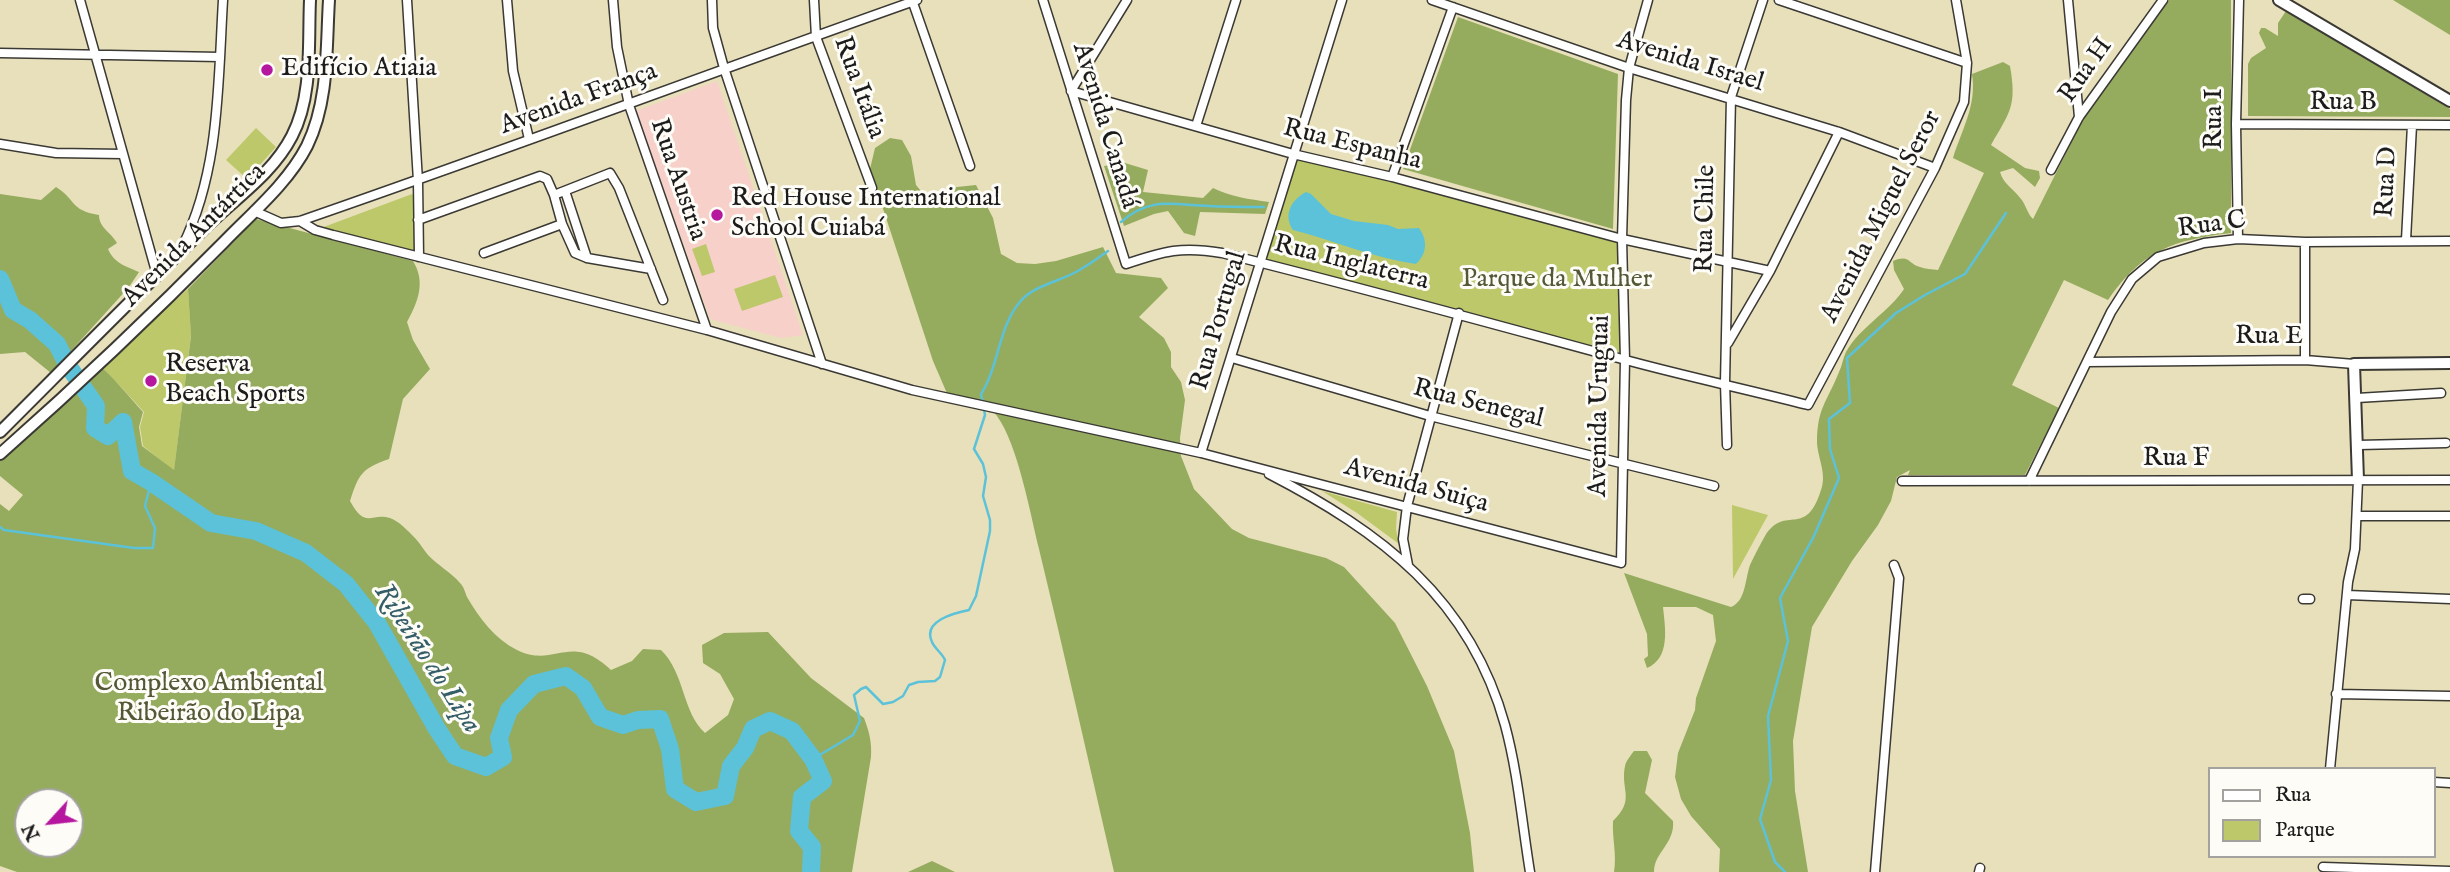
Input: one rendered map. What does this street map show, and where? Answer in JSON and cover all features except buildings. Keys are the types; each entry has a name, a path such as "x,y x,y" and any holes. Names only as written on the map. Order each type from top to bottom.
{"main road":[{"name":"Avenida Antártica","path":"0,432 157,275 274,164 292,138 300,117 305,94 310,0"},
{"name":"Avenida Antártica","path":"0,454 193,274 296,163 315,127 323,97 329,0"},
{"path":"2278,0 2450,101"},
{"path":"237,199 254,211"},
{"name":"Rua E","path":"2354,364 2450,363"},
{"path":"2354,364 2358,480"}],"street":[{"path":"80,0 157,275"},
{"path":"179,255 196,217 215,134 223,0"},
{"path":"407,0 418,181 419,257"},
{"path":"507,0 513,71 529,139"},
{"name":"Rua Austria","path":"613,0 617,47 629,105 707,330"},
{"path":"712,0 713,28 724,68 822,364"},
{"name":"Rua Itália","path":"814,0 816,37 872,188"},
{"name":"Avenida Canadá","path":"1043,0 1126,264"},
{"path":"1071,91 1127,0"},
{"path":"1196,126 1236,0"},
{"name":"Rua Portugal","path":"1201,453 1342,0"},
{"name":"Avenida Israel","path":"1432,0 1629,68 1839,132 1935,168"},
{"name":"Avenida Uruguai","path":"1621,563 1625,360 1622,239 1629,68 1648,0"},
{"name":"Rua Chile","path":"1727,445 1725,383 1731,97 1763,0"},
{"path":"1779,0 1967,63"},
{"name":"Avenida Miguel Seror","path":"1808,405 1935,168 1964,102 1967,63 1956,0"},
{"path":"2068,0 2079,117"},
{"name":"Rua H","path":"2051,170 2079,117 2163,0"},
{"name":"Rua I","path":"2238,239 2236,124 2239,0"},
{"path":"914,1 970,166"},
{"name":"Avenida França","path":"254,211 281,223 300,221 418,181 914,1"},
{"path":"1392,177 1453,7"},
{"path":"0,52 220,57"},
{"name":"Rua Espanha","path":"1071,91 1293,154 1392,177 1622,239 1770,271"},
{"name":"Rua B","path":"2236,124 2450,125"},
{"name":"Rua D","path":"2406,240 2412,125"},
{"path":"1727,345 1770,271 1839,132"},
{"path":"0,144 56,153 124,154"},
{"path":"554,195 610,173 614,177 663,300"},
{"path":"418,220 540,176 547,179 575,253 587,258 651,269"},
{"path":"565,191 587,258"},
{"name":"Avenida Suiça","path":"300,221 314,230 707,330 912,390 1201,453 1621,563"},
{"path":"484,253 562,224"},
{"name":"Rua C","path":"2029,481 2111,312 2132,279 2158,257 2204,243 2238,239 2305,242 2450,241"},
{"path":"2305,242 2305,359"},
{"name":"Rua Inglaterra","path":"1126,264 1170,249 1197,248 1459,313 1625,360 1808,405"},
{"path":"1408,565 1403,539 1407,506 1459,313"},
{"name":"Rua Senegal","path":"1232,358 1430,416 1714,486"},
{"name":"Rua E","path":"2087,362 2305,359 2354,364"},
{"path":"2357,398 2441,393"},
{"path":"2358,445 2446,443"},
{"path":"1254,467 1315,499 1374,537 1408,565 1438,597 1458,624 1475,650 1492,687 1510,745 1530,872"},
{"path":"2330,767 2347,595 2356,549 2358,480"},
{"name":"Rua F","path":"1902,481 2450,480"},
{"path":"2358,516 2450,516"},
{"path":"1875,872 1899,578 1894,565"},
{"path":"2347,595 2450,599"},
{"path":"2336,694 2450,696"},
{"path":"2323,869 2450,871"}],"shaded area":[{"name":"Red House International School Cuiabá","path":"717,81 803,335 781,338 710,319 636,111"}],"green space":[{"path":"2169,0 2231,0 2231,233 2192,239 2161,250 2134,269 2108,300 2064,280 2012,385 2059,408 2025,475 1908,475 1910,470 1897,477 1891,501 1878,525 1852,561 1812,627 1793,741 1795,791 1808,872 1719,872 1720,849 1691,816 1681,799 1675,777 1678,753 1695,710 1696,698 1716,641 1713,615 1696,607 1663,607 1663,650 1655,663 1647,668 1644,659 1648,656 1647,634 1624,573 1731,607 1740,600 1750,565 1765,536 1780,522 1802,518 1815,505 1823,484 1817,443 1821,413 1852,343 1904,289 1894,270 1893,261 1906,259 1916,266 1938,270 1984,173 1953,158 1971,107 1972,74 2003,62 2010,66 2012,100 1991,145 2025,168 2039,171 2040,178 2035,187 2013,168 2000,172 2006,183 2023,201 2033,219 2083,119"},
{"path":"2393,0 2450,0 2450,35"},
{"path":"2286,11 2450,109 2450,117 2248,116 2248,64 2251,58 2266,48 2259,33 2261,28 2265,28 2278,36 2278,23"},
{"path":"1458,17 1618,74 1613,229 1403,169"},
{"path":"256,128 276,147 247,179 226,160"},
{"path":"890,138 902,140 911,156 916,185 926,197 957,187 976,185 993,218 1001,254 1017,263 1056,261 1103,247 1116,273 1161,278 1168,288 1139,317 1164,338 1171,352 1171,367 1181,382 1185,400 1180,438 1181,456 1194,489 1232,529 1249,538 1326,558 1344,567 1395,623 1427,686 1454,751 1470,833 1474,872 1114,872 1017,461 1004,429 992,411 975,402 949,398 933,361 870,169 875,148"},
{"name":"Parque da Mulher","path":"1297,158 1620,241 1621,354 1263,259"},
{"path":"1125,163 1148,170 1143,192 1203,198 1213,188 1233,196 1269,202 1265,214 1200,212 1195,236 1184,233 1168,211 1124,226 1104,166"},
{"path":"56,187 78,207 99,215 103,227 117,243 108,249 110,254 120,264 139,272 129,287 51,373 25,352 0,354 0,194 41,200"},
{"path":"412,194 415,198 415,251 409,252 321,228"},
{"name":"Complexo Ambiental Ribeirão do Lipa","path":"256,219 413,261 420,284 407,322 413,340 430,369 403,399 389,459 372,466 359,478 350,501 356,510 365,518 390,518 403,526 426,553 461,585 488,627 517,650 542,656 584,653 611,670 632,661 643,649 661,650 675,670 692,714 705,733 728,715 734,699 720,674 703,663 702,645 724,633 768,632 811,678 864,718 866,723 871,741 871,757 852,872 17,872 0,866 0,504 9,511 23,495 0,476 0,460 62,406 101,367 143,412 139,427 142,446 174,470 191,336 188,289"},
{"path":"706,244 715,272 702,276 692,249"},
{"path":"775,275 783,297 742,311 734,289"},
{"name":"Reserva Beach Sports","path":"188,289 191,335 174,471 143,446 140,427 144,412 101,367"},
{"path":"1322,491 1397,512 1399,544 1357,513"},
{"path":"1732,505 1768,515 1733,579"},
{"path":"1634,751 1647,751 1652,760 1645,793 1673,821 1673,829 1657,859 1654,872 1614,872 1613,821 1626,800 1625,766"},
{"path":"932,861 955,872 908,872"}],"water":[{"path":"1306,192 1331,214 1398,229 1419,228 1425,242 1422,256 1416,264 1400,261 1293,230 1289,219 1290,208 1296,199"}],"waterway":[{"path":"1121,222 1142,208 1153,205 1264,207"},
{"path":"1785,872 1775,862 1760,819 1771,780 1768,716 1788,641 1780,598 1814,536 1839,478 1830,449 1829,419 1850,403 1847,358 1896,313 1965,274 2006,213"},
{"path":"813,759 853,735 860,721 854,695 861,689 866,687 883,704 903,696 909,685 935,681 940,677 945,660 932,642 931,629 941,619 969,610 976,596 990,531 990,520 983,496 986,477 983,464 974,449 985,415 981,394 992,372 1007,324 1024,297 1076,272 1108,251"},
{"name":"Ribeirão do Lipa","path":"0,279 13,310 30,320 57,344 67,364 96,406 95,428 108,436 123,422 132,471 211,523 256,531 306,553 346,584 377,623 455,756 486,767 503,757 499,738 509,710 534,684 566,676 583,688 600,717 623,725 638,720 660,719 670,749 675,789 696,802 725,796 731,766 745,748 753,729 770,721 792,731 813,759 823,781 802,797 799,831 812,847 811,872"},
{"path":"0,527 4,530 134,548 153,548 155,528 145,506 151,482"}],"place":[{"name":"Edifício Atiaia","path":"267,70"},
{"name":"Red House International School Cuiabá","path":"717,215"},
{"name":"Reserva Beach Sports","path":"151,381"}]}
